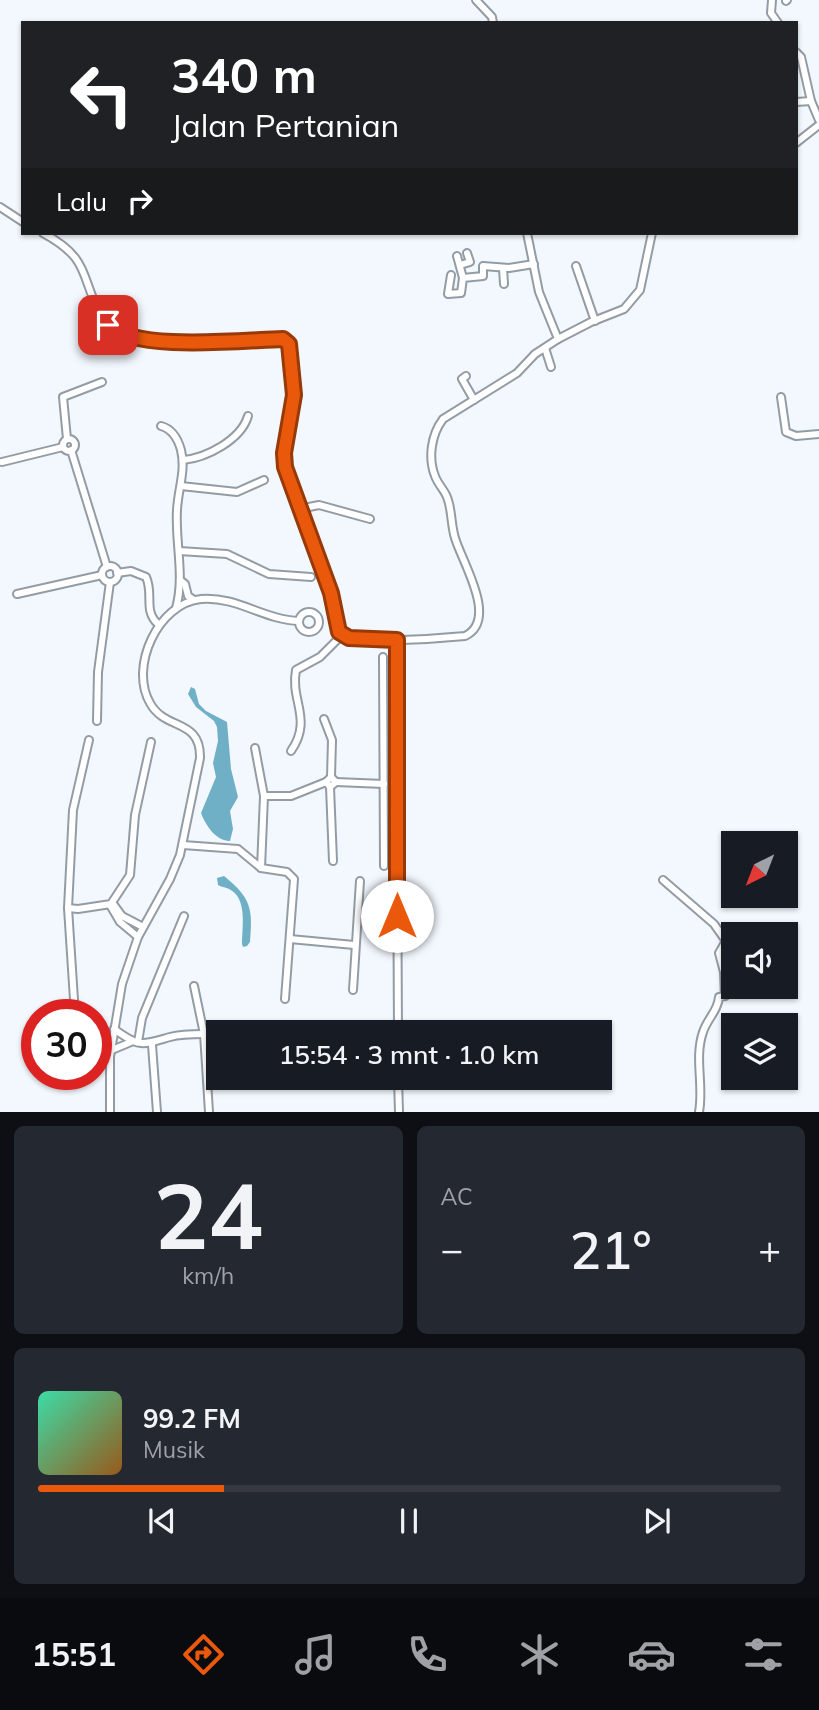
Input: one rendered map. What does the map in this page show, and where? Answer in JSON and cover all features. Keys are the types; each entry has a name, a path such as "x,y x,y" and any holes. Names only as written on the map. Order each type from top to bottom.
{"street":[{"path":"476,0 492,16 493,21"},
{"path":"772,0 771,13 777,21"},
{"path":"798,54 819,122 798,141"},
{"path":"798,102 811,101"},
{"path":"0,206 21,221"},
{"path":"47,235 62,243 80,262 104,320 119,333 157,341 283,339 288,342 294,395 284,461 331,593 335,624 342,635 349,638 397,640 465,636 472,633 479,621 475,587 454,536 449,501 431,462 432,445 438,425 497,383 517,373 558,339 624,309 640,289 652,235"},
{"path":"527,235 540,296 558,339"},
{"path":"460,265 470,262 467,253"},
{"path":"451,275 448,293 461,293 463,278 457,256"},
{"path":"463,278 482,275 483,266 503,268 534,264"},
{"path":"576,266 595,321"},
{"path":"503,268 505,284"},
{"path":"545,348 551,367"},
{"path":"466,376 463,379 474,400"},
{"path":"102,382 63,397 67,449 107,567"},
{"path":"781,397 786,432 796,436 819,434"},
{"path":"183,460 193,459 224,445 246,422 248,416"},
{"path":"161,426 168,428 178,441 183,460 177,506 180,580 176,608"},
{"path":"2,462 67,449"},
{"path":"181,486 237,492 264,480"},
{"path":"299,509 319,505 370,519"},
{"path":"179,551 227,554 269,574 311,577"},
{"path":"102,575 105,581 115,580 117,573 114,568 107,567"},
{"path":"17,594 102,575 107,567"},
{"path":"117,573 131,571 146,577 149,585 149,613 158,624"},
{"path":"180,580 185,583 188,596 194,600"},
{"path":"97,721 98,672 110,582"},
{"path":"112,1043 122,984 138,937 170,879 183,845 200,751 195,735 157,712 151,706 145,691 147,658 158,624 176,608 194,600 227,600 276,619 299,621"},
{"path":"299,621 306,613 317,616 334,613"},
{"path":"299,621 302,629 309,632 317,629 317,616"},
{"path":"319,624 335,624"},
{"path":"290,751 298,739 302,722 296,670 320,657 342,635"},
{"path":"397,640 398,1020"},
{"path":"383,657 384,866"},
{"path":"324,719 332,740 334,860"},
{"path":"74,999 68,908 73,810 89,740"},
{"path":"68,908 111,904 130,875 135,816 151,742"},
{"path":"255,748 264,796 261,868"},
{"path":"264,796 290,796 331,782 384,785"},
{"path":"183,845 238,849 261,868 287,872 294,879 285,999"},
{"path":"663,880 714,924 726,941 719,953 724,972 725,996 719,997 718,1005 703,1031 698,1063 702,1096 699,1111"},
{"path":"353,990 360,881"},
{"path":"111,904 122,916 143,927"},
{"path":"111,904 120,922 138,937"},
{"path":"134,1042 184,916"},
{"path":"290,939 354,945"},
{"path":"194,986 204,1034 209,1111"},
{"path":"114,1029 134,1042 152,1045 179,1035 204,1034"},
{"path":"112,1050 134,1042"},
{"path":"152,1045 157,1111"},
{"path":"110,1090 110,1111"},
{"path":"398,1090 399,1111"}],"water":[{"path":"191,687 195,689 199,704 206,711 227,722 231,769 238,797 230,811 233,829 230,841 212,832 201,813 216,777 213,763 218,741 217,727 214,721 196,707 188,694"},
{"path":"224,876 240,891 248,904 251,930 247,946 243,947 242,944 243,914 239,899 229,889 218,885 217,878"}],"route":[{"path":"108,325 127,336 157,341 283,339 290,346 294,395 284,461 290,487 331,593 336,628 349,638 397,640 397,916"}]}
